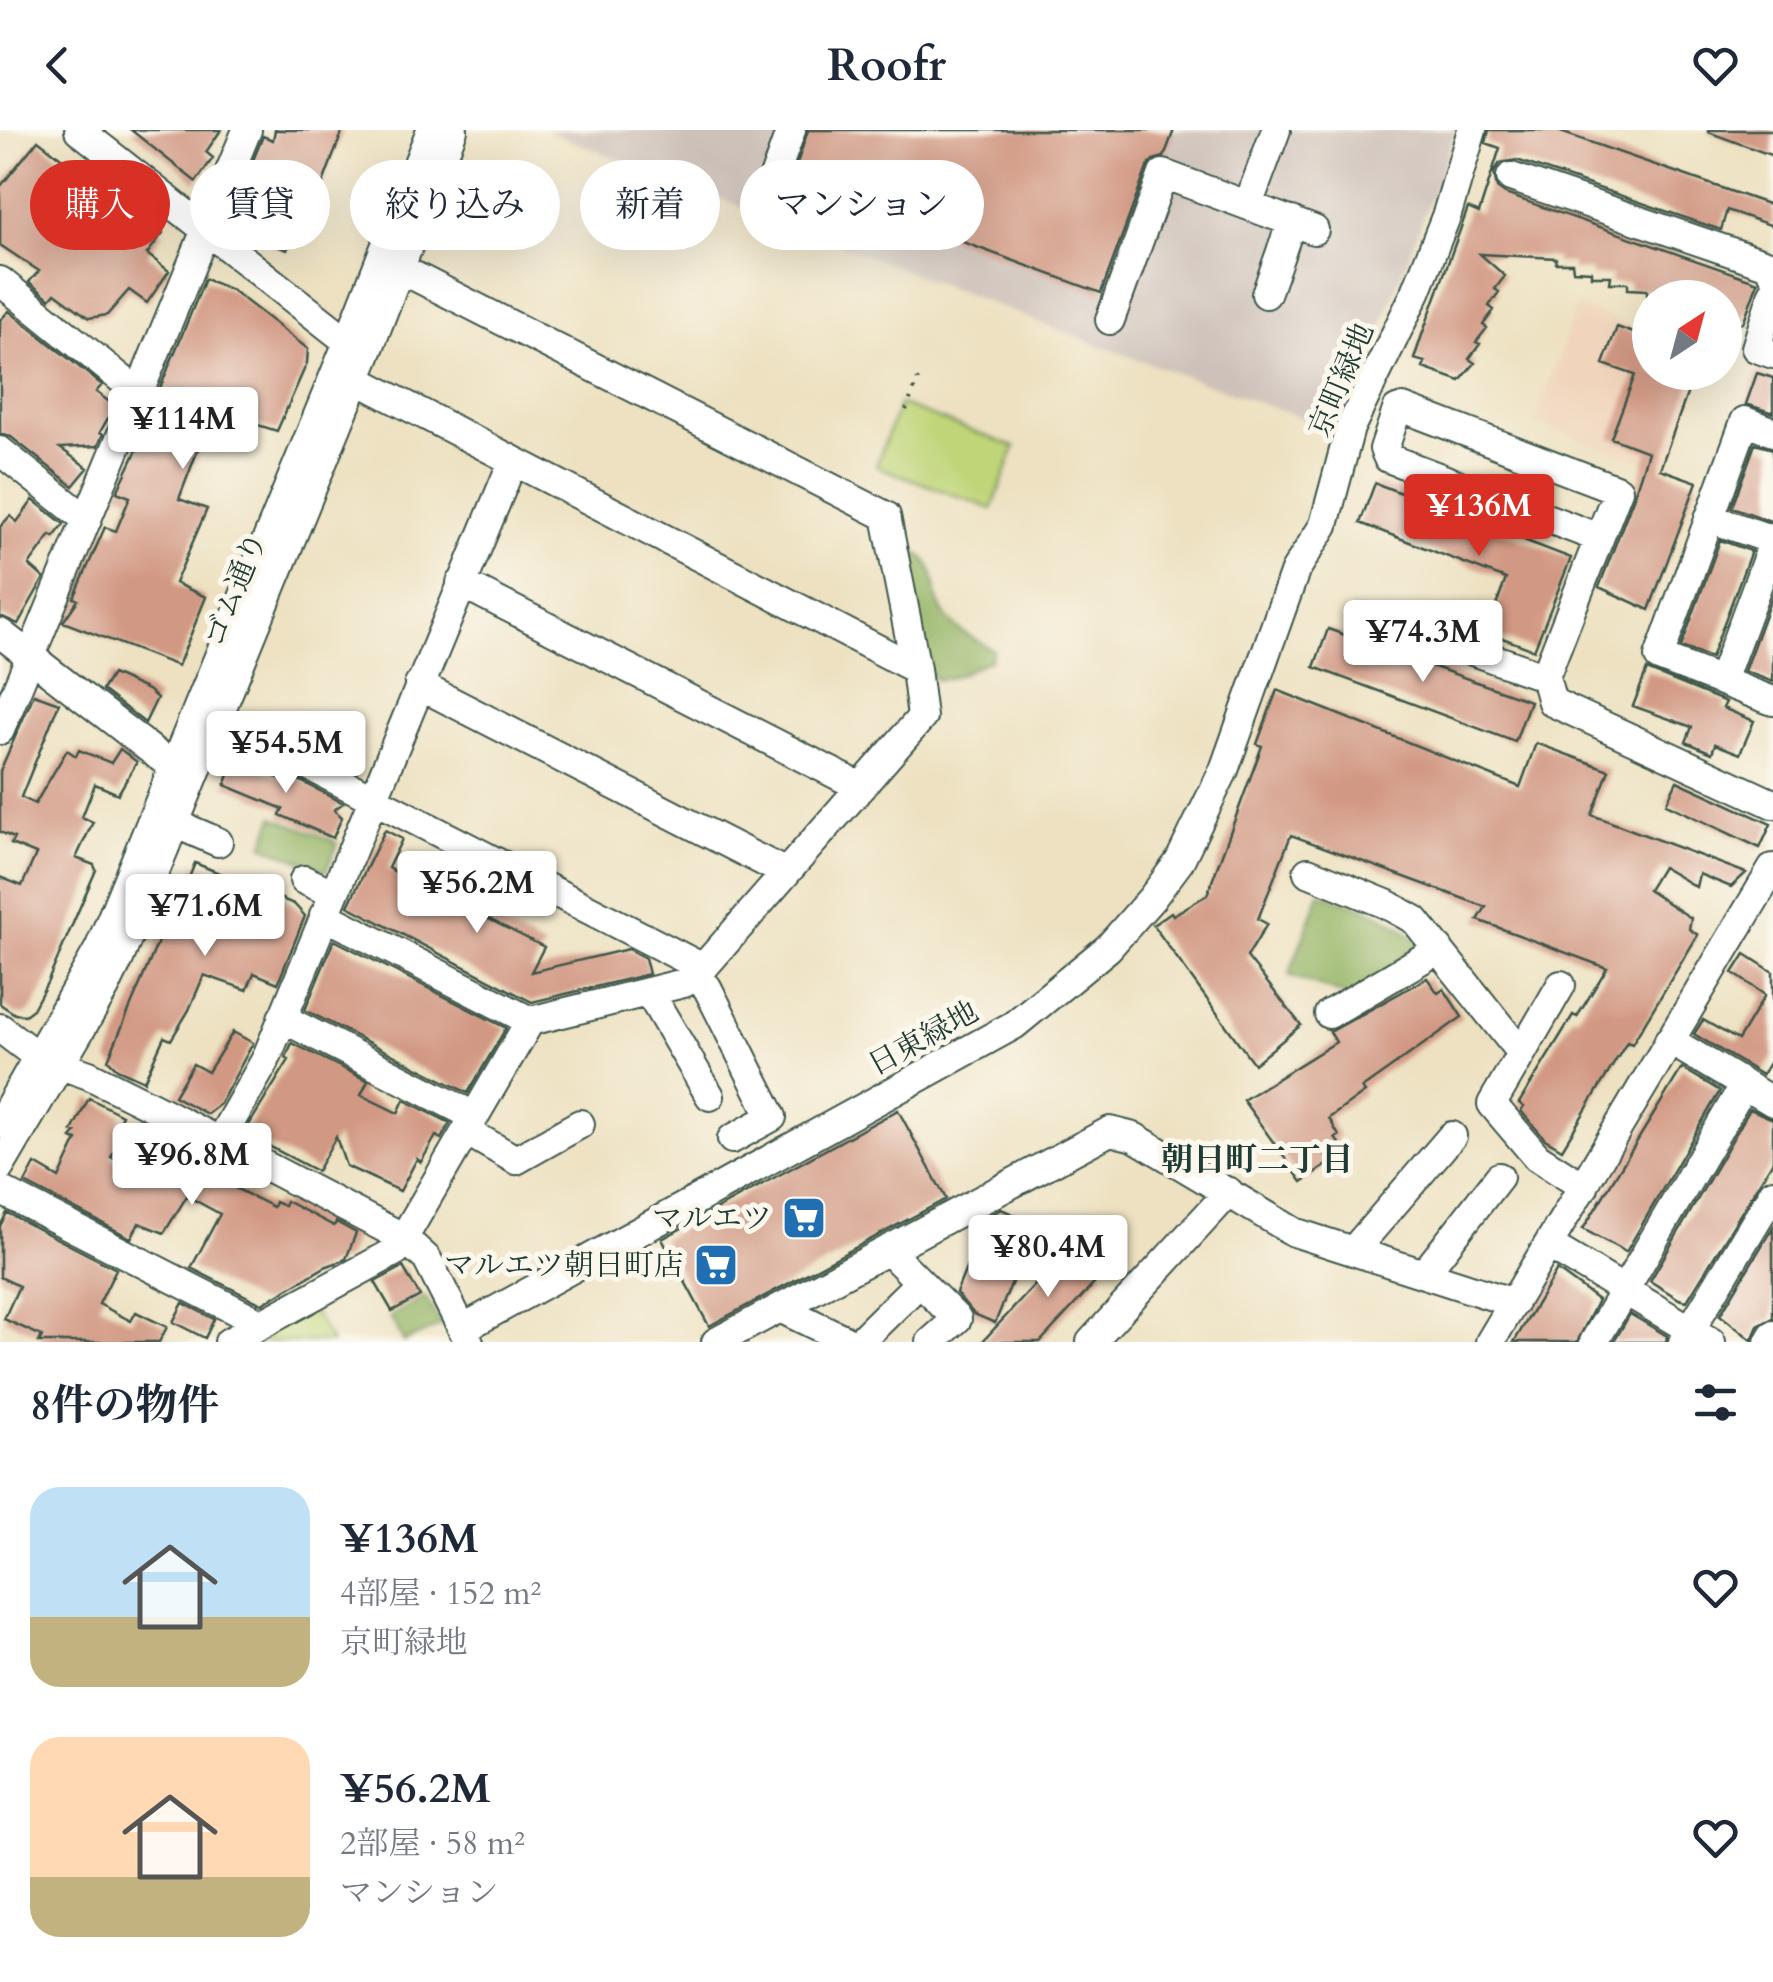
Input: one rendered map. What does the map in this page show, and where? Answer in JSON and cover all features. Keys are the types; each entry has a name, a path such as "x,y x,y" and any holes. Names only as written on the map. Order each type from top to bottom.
{"street":[{"path":"80,130 190,216"},
{"path":"235,160 247,130"},
{"name":"ゴム通り","path":"0,1168 207,713 390,264 431,130"},
{"name":"ゴム通り","path":"390,264 454,130"},
{"path":"780,160 791,130"},
{"path":"1248,206 1276,130"},
{"name":"京町緑地","path":"1266,654 1294,571 1324,525 1350,428 1416,292 1447,214 1472,130"},
{"path":"1110,320 1163,174 1303,226 1266,294"},
{"path":"1511,177 1769,264 1773,273"},
{"path":"0,730 200,250"},
{"path":"230,250 352,362 513,460 916,670"},
{"path":"304,880 328,904 530,1020 684,983 698,972 922,717 886,516 390,264"},
{"path":"0,281 140,394"},
{"path":"1773,293 1756,348 1773,354"},
{"path":"1600,538 1388,458 1384,449 1397,410 1403,408 1618,490 1600,538 1545,677 1552,702 1773,804"},
{"path":"1773,432 1744,421 1659,656 1773,701"},
{"path":"0,451 87,520"},
{"path":"219,1142 265,1061 513,460"},
{"path":"1709,518 1773,542 1722,680"},
{"path":"461,583 861,787"},
{"path":"1406,627 1545,677"},
{"path":"0,633 182,773"},
{"name":"日東緑地","path":"465,1335 1014,1025 1108,948 1179,862 1224,770 1266,654"},
{"path":"419,686 786,873"},
{"path":"207,713 698,972 772,1118 732,1139"},
{"name":"ゴム通り","path":"0,1123 106,988 174,823 182,773"},
{"path":"174,823 218,842"},
{"path":"1490,1342 1773,868"},
{"path":"1308,872 1416,920 1522,1054"},
{"path":"1330,1014 1439,949"},
{"path":"1560,986 1492,1104 1537,1157 1584,1186"},
{"path":"649,992 710,1096"},
{"path":"282,1018 470,1123 516,1160 580,1124"},
{"path":"229,1342 396,1250 530,1020"},
{"path":"0,1028 49,1062 88,1076 404,1238 426,1260 465,1335"},
{"path":"1669,1040 1773,1102"},
{"path":"1594,1342 1744,1084"},
{"path":"716,1342 1110,1131 1134,1137 1294,1232 1514,1303"},
{"path":"1353,1252 1452,1136"},
{"path":"1424,1274 1498,1177"},
{"path":"0,1190 262,1324"},
{"path":"1090,1342 1229,1192"},
{"path":"1549,1245 1695,1338 1773,1192"},
{"path":"888,1250 957,1319 932,1342"},
{"path":"859,1342 920,1282"},
{"path":"780,1308 850,1342"},
{"path":"1769,1342 1773,1336"}],"path":[{"path":"906,410 918,379"}],"shaded area":[{"path":"544,130 1457,130 1341,432 1095,344 853,250 984,250 984,160 740,160 740,206 720,198 720,160 621,160"},
{"path":"1577,307 1632,326 1632,390 1697,390 1668,470 1535,423"}],"green space":[{"path":"899,404 1015,447 992,509 876,466"},
{"path":"915,552 932,570 945,616 993,650 990,660 944,679 936,680 929,673 906,559"},
{"path":"274,817 338,843 326,871 263,845"},
{"path":"1320,893 1386,918 1420,945 1350,997 1289,975"},
{"path":"425,1297 441,1325 404,1342 390,1317"},
{"path":"310,1307 331,1342 243,1342"}],"building":[{"path":"131,130 221,130 206,152 212,160 190,160 190,177"},
{"path":"275,130 343,130 330,164 330,160 253,160 263,136 273,140"},
{"path":"808,130 1174,130 1164,157 1153,160 1147,168 1101,293 984,250 984,160 798,160"},
{"path":"1489,130 1555,130 1773,206 1773,226 1727,210 1721,230 1517,160 1500,163 1494,172 1497,188 1505,194 1758,282 1743,323 1742,280 1632,280 1632,289 1628,289 1628,283 1610,283 1611,276 1591,276 1591,271 1573,270 1572,263 1556,263 1556,258 1480,254 1505,276 1489,306 1494,310 1483,325 1487,328 1469,359 1475,363 1460,381 1423,368 1425,362 1414,359 1422,335 1468,208 1479,213 1500,148 1486,143"},
{"path":"1773,130 1773,156 1708,132"},
{"path":"38,140 64,160 30,160 30,250 150,250 147,254 169,271 147,303 129,290 107,315 89,318 55,293 50,299 29,282 39,271 0,245 0,187"},
{"path":"205,279 232,290 308,349 307,363 277,431 211,415 179,499 207,509 175,583 206,597 178,666 63,622 78,600 74,598 105,527 116,531 130,497 117,492 164,390 160,388"},
{"path":"9,311 102,385 96,392 115,406 100,432 103,434 98,446 60,448 88,468 73,486 11,437 0,434 0,320"},
{"path":"1617,327 1632,332 1632,374 1603,364"},
{"path":"1757,373 1773,378 1773,413 1746,404"},
{"path":"1632,383 1632,390 1689,390 1660,469 1697,482 1649,610 1599,587 1648,452 1611,438"},
{"path":"1755,444 1773,449 1773,522 1732,507"},
{"path":"1375,483 1571,558 1534,650 1486,632 1506,579 1360,523"},
{"path":"33,500 64,524 29,565 44,578 18,624 0,616 0,527 10,516 17,522"},
{"path":"1720,540 1751,551 1711,658 1681,647"},
{"path":"1773,593 1773,682 1744,671"},
{"path":"1328,629 1530,701 1515,742 1314,667"},
{"path":"1647,670 1726,702 1723,708 1754,721 1740,754 1715,744 1712,753 1686,742 1692,727 1633,706"},
{"path":"112,674 157,698 145,723 102,690"},
{"path":"1277,690 1520,787 1536,743 1609,770 1592,815 1746,873 1731,887 1699,874 1696,887 1662,867 1648,890 1691,918 1689,929 1698,935 1562,1149 1545,1139 1521,1111 1524,1107 1519,1103 1607,968 1478,920 1486,907 1291,835 1258,919 1267,924 1247,957 1301,1025 1254,1064 1153,925 1207,895 1262,746 1257,744"},
{"path":"34,694 59,703 21,797 35,804 67,750 76,756 79,750 111,763 120,749 137,762 118,794 95,784 82,817 93,822 76,858 94,865 96,870 48,981 33,1009 25,1015 15,1014 0,1004 0,877 22,886 36,854 11,844 14,838 0,832 0,771"},
{"path":"239,750 255,758 252,766 293,784 295,778 343,803 334,810 342,817 333,838 280,815 283,809 225,785"},
{"path":"1677,781 1771,824 1760,848 1666,804"},
{"path":"385,830 402,839 388,868 544,947 531,972 628,949 645,958 649,974 532,1002 348,906"},
{"path":"195,863 294,904 305,916 278,983 254,973 247,990 204,975 171,1040 164,1037 144,1081 117,1069 108,1060"},
{"path":"334,940 506,1028 468,1093 305,1010"},
{"path":"1745,954 1773,972 1773,1056 1762,1075 1694,1034 1703,1020 1738,1040 1765,995 1733,973"},
{"path":"1427,978 1438,993 1444,989 1462,1017 1362,1088 1365,1092 1329,1118 1341,1146 1326,1156 1330,1163 1302,1182 1243,1100 1336,1042 1330,1032"},
{"path":"233,1032 253,1043 220,1104 207,1114 174,1096 193,1064 208,1072"},
{"path":"292,1043 368,1081 361,1095 398,1113 404,1100 450,1123 441,1139 436,1136 421,1162 417,1159 400,1191 346,1166 336,1137 317,1171 244,1133 289,1060 286,1057"},
{"path":"1682,1068 1720,1091 1626,1252 1583,1229"},
{"path":"89,1098 122,1115 117,1125 125,1129 111,1157 131,1168 147,1140 152,1142 158,1131 233,1171 227,1184 273,1207 275,1202 284,1206 286,1201 356,1233 346,1259 262,1304 191,1268 220,1214 187,1196 164,1233 139,1223 131,1238 25,1183 35,1164 59,1178 77,1140 71,1138 76,1132 72,1131"},
{"path":"1750,1109 1773,1119 1773,1161 1687,1301 1679,1299 1650,1281"},
{"name":"マルエツ","path":"898,1110 946,1199 709,1326 662,1239"},
{"path":"1001,1209 1036,1224 995,1323 974,1314 956,1293 987,1217"},
{"path":"7,1213 116,1269 99,1304 131,1321 136,1312 167,1327 159,1342 39,1342 42,1336 4,1319 19,1286 0,1277 0,1226"},
{"path":"1773,1227 1773,1318 1758,1326 1752,1340 1720,1315"},
{"path":"1073,1244 1104,1273 1040,1342 982,1342"},
{"path":"403,1267 420,1296 392,1311 375,1282"},
{"path":"1557,1270 1598,1300 1577,1342 1514,1342"},
{"path":"183,1303 214,1319 205,1338 173,1322"},
{"path":"1630,1314 1667,1336 1666,1342 1614,1342"}],"place":[{"name":"マルエツ","path":"804,1218"},
{"name":"マルエツ朝日町店","path":"716,1265"}],"district":[{"name":"朝日町二丁目","path":"1257,1159"}]}
